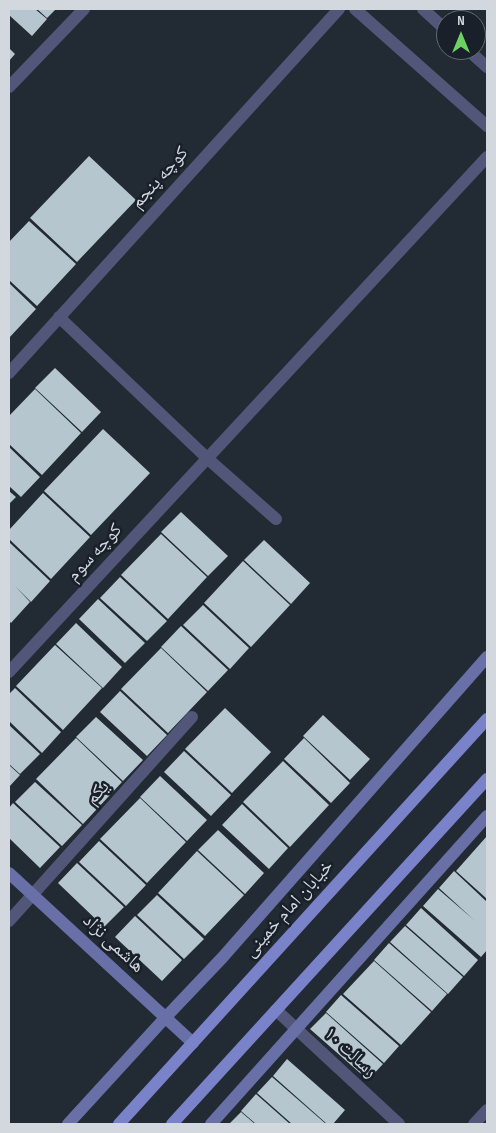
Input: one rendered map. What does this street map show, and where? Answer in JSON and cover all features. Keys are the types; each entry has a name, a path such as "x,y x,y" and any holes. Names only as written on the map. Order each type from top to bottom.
{"main road":[{"name":"خیابان امام خمینی","path":"119,1124 487,719"},
{"path":"172,1124 487,779"}],"street":[{"path":"9,87 84,9"},
{"name":"کوچه پنجم","path":"9,373 339,9"},
{"path":"355,9 487,126"},
{"path":"423,9 436,21"},
{"name":"کوچه سوم","path":"9,672 487,157"},
{"path":"59,317 208,459 276,519"},
{"path":"68,1124 222,958 487,657"},
{"name":"یکم","path":"9,921 192,717"},
{"path":"211,1124 487,816"},
{"name":"هاشمی نژاد","path":"9,873 193,1043"},
{"name":"رسالت ۱۰","path":"276,1010 398,1124"},
{"path":"474,1124 487,1110"}],"building":[{"path":"9,9 35,9 47,19 32,36 9,15"},
{"path":"37,9 56,9 47,18"},
{"path":"9,48 15,54 9,61"},
{"path":"89,156 136,200 77,262 30,218"},
{"path":"29,221 76,264 37,306 9,280 9,242"},
{"path":"9,283 36,309 9,338"},
{"path":"55,368 101,412 82,432 35,388"},
{"path":"35,389 81,433 42,475 9,444 9,416"},
{"path":"103,429 150,473 91,535 44,491"},
{"path":"9,447 40,477 21,497 9,486"},
{"path":"9,491 16,497 9,504"},
{"path":"43,493 90,537 51,579 9,539 9,530"},
{"path":"181,512 228,556 208,576 161,532"},
{"path":"161,534 207,577 168,619 121,575"},
{"path":"264,540 310,583 291,604 244,560"},
{"path":"9,542 50,581 31,602 15,586 30,602 11,623 9,621"},
{"path":"243,561 290,605 251,647 204,603"},
{"path":"120,577 167,621 147,641 100,598"},
{"path":"98,599 145,643 125,663 79,619"},
{"path":"203,605 249,648 230,669 183,625"},
{"path":"76,623 122,667 103,688 56,644"},
{"path":"181,626 228,670 208,691 161,647"},
{"path":"55,645 102,688 63,730 16,686"},
{"path":"161,648 207,692 168,733 121,689"},
{"path":"15,688 61,732 42,753 9,721 9,694"},
{"path":"120,691 167,735 147,756 100,712"},
{"path":"225,708 271,752 232,793 185,749"},
{"path":"323,715 370,759 350,780 303,736"},
{"path":"96,717 143,760 123,781 76,737"},
{"path":"9,725 40,754 20,774 9,764"},
{"path":"76,738 122,782 83,824 36,779"},
{"path":"304,738 350,783 331,803 284,759"},
{"path":"184,751 231,795 211,816 164,772"},
{"path":"283,761 329,805 290,847 243,802"},
{"path":"9,765 20,775 9,787"},
{"path":"160,776 207,820 187,841 140,797"},
{"path":"35,782 82,825 62,846 15,802"},
{"path":"140,798 186,842 147,883 100,839"},
{"path":"13,803 60,847 40,868 9,838 9,808"},
{"path":"242,804 288,848 269,869 222,825"},
{"path":"218,830 264,873 245,894 198,850"},
{"path":"487,836 487,899 456,871"},
{"path":"99,841 146,885 126,906 79,862"},
{"path":"197,851 244,895 205,936 158,893"},
{"path":"77,863 124,907 104,927 58,883"},
{"path":"454,871 487,902 487,950 481,957 423,906 438,889 474,920 439,888"},
{"path":"157,895 204,939 184,959 137,915"},
{"path":"421,908 478,960 464,976 406,925"},
{"path":"135,916 182,960 162,981 115,937"},
{"path":"405,926 463,977 448,994 390,942"},
{"path":"389,943 447,994 432,1011 374,960"},
{"path":"374,961 431,1012 401,1045 343,994"},
{"path":"341,995 399,1046 384,1063 326,1012"},
{"path":"326,1013 383,1064 368,1080 310,1029"},
{"path":"287,1059 345,1110 333,1124 327,1124 273,1076"},
{"path":"272,1077 326,1124 292,1124 257,1093"},
{"path":"256,1094 290,1124 256,1124 241,1111"},
{"path":"241,1112 255,1124 229,1124"}]}
